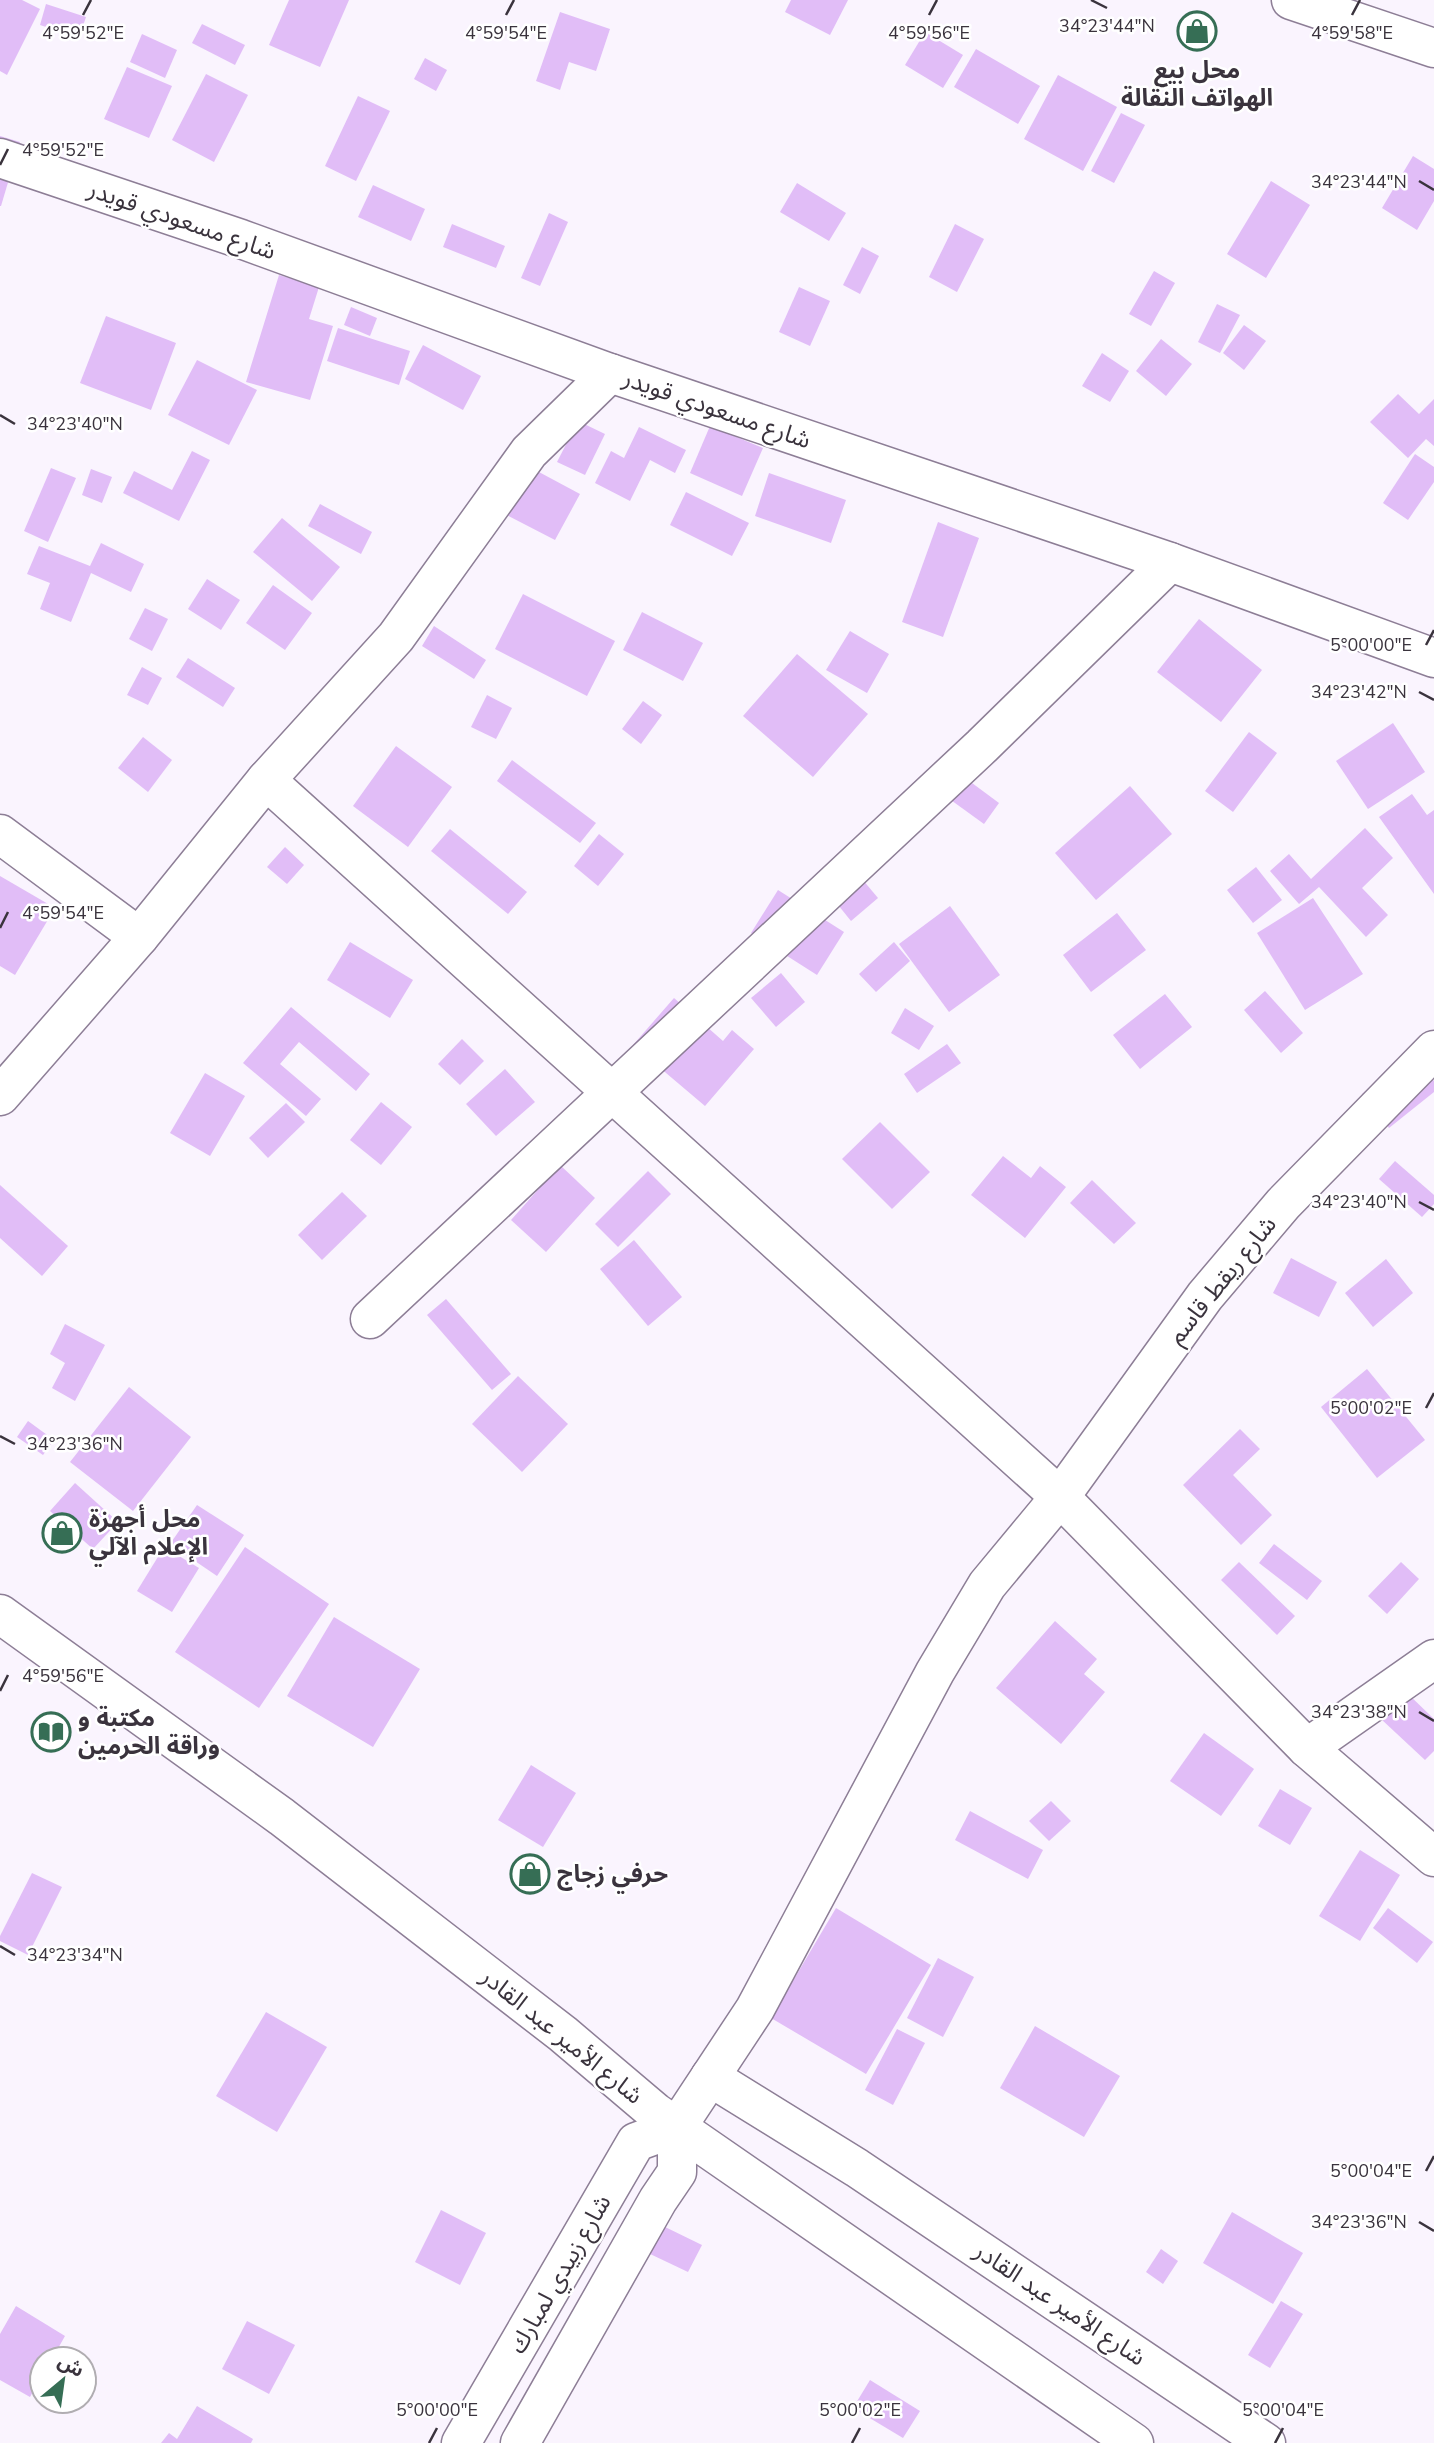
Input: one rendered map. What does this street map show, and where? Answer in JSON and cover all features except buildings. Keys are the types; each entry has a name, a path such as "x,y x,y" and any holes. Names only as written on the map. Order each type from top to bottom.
{"street":[{"path":"1291,0 1434,48"},
{"name":"شارع مسعودي قويدر","path":"0,158 241,239 610,373 1170,562 1434,658"},
{"path":"0,1096 139,937 266,780 396,636 528,452 610,373"},
{"path":"370,1319 982,746 1170,562"},
{"path":"266,780 1060,1497 1307,1748 1434,1857"},
{"path":"0,834 139,937"},
{"name":"شارع ريقط قاسم","path":"677,2127 755,2009 934,1672 986,1585 1060,1497 1205,1296 1283,1203 1434,1050"},
{"name":"شارع الأمير عبد القادر","path":"0,1614 282,1816 563,2034 677,2127 1134,2443"},
{"path":"1307,1748 1434,1660"},
{"name":"شارع الأمير عبد القادر","path":"710,2077 857,2168 1266,2443"},
{"path":"520,2443 658,2200 677,2172 677,2127"},
{"name":"شارع زبيدي لمبارك","path":"461,2443 636,2142 677,2127"}],"place":[{"name":"محل بيع الهواتف النقالة","path":"1197,31"},
{"name":"محل أجهزة الإعلام الآلي","path":"62,1533"},
{"name":"مكتبة و وراقة الحرمين","path":"51,1732"},
{"name":"حرفي زجاج","path":"530,1874"}]}
